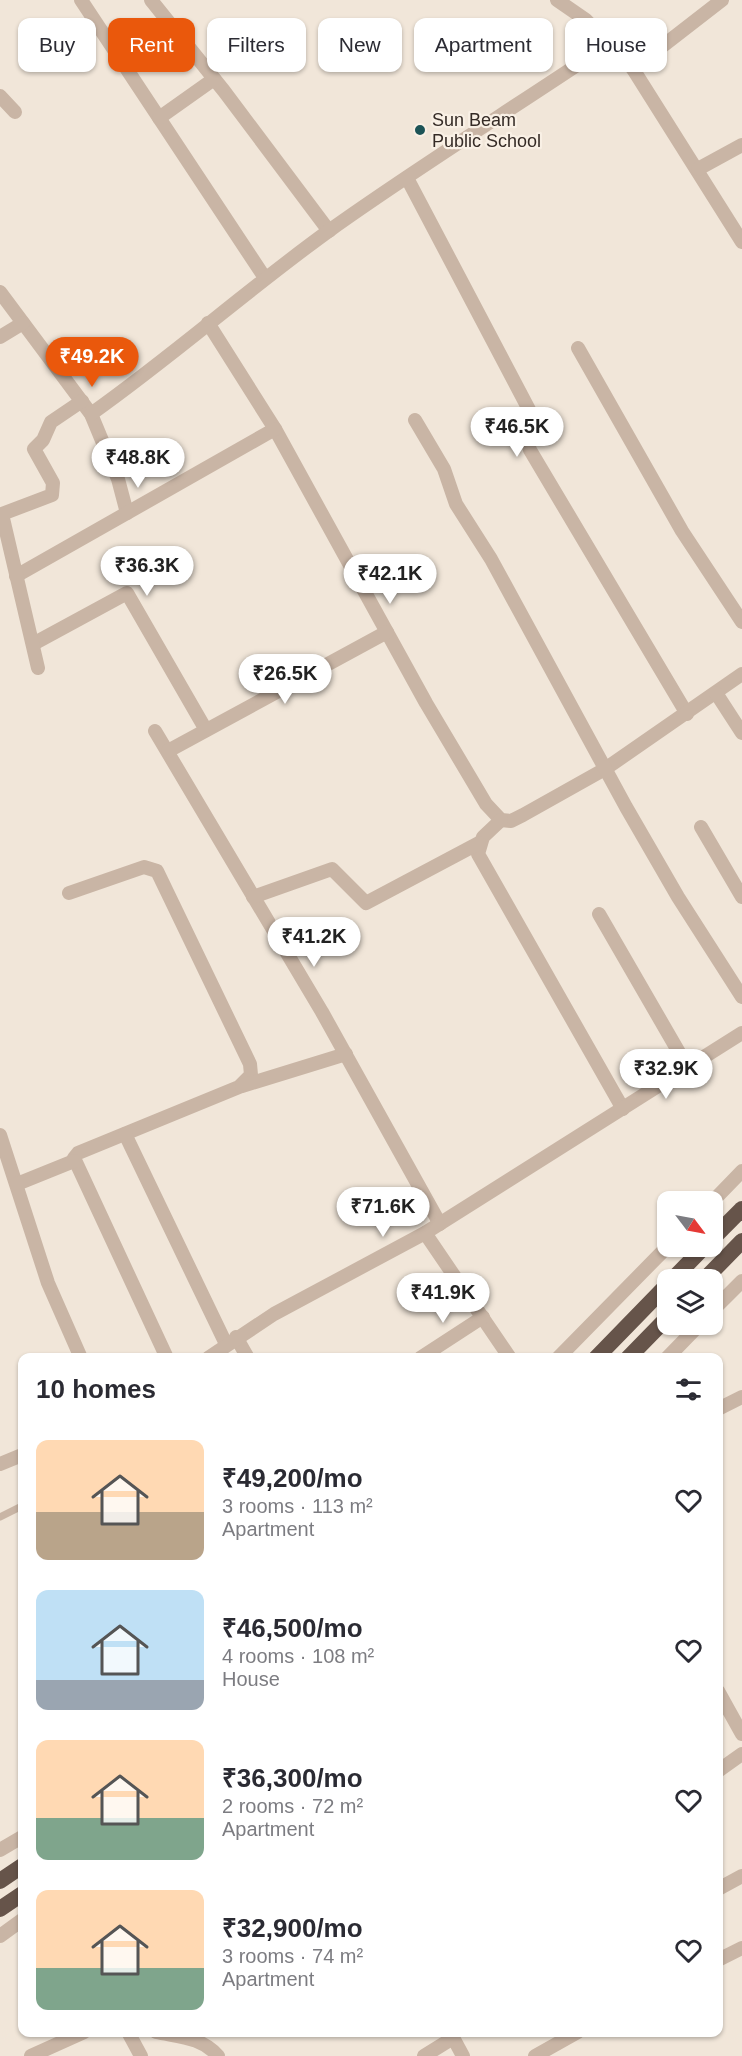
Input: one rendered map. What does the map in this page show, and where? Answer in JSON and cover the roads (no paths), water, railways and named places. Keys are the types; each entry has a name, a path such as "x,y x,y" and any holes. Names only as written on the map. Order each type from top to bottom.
{"highway":[{"path":"723,1228 742,1209"},
{"path":"715,1269 742,1241"},
{"path":"683,1269 694,1257"},
{"path":"601,1353 657,1295"},
{"path":"633,1353 657,1328"},
{"path":"0,1881 18,1869"},
{"path":"0,1909 18,1897"}],"street":[{"path":"81,0 265,278"},
{"path":"151,0 329,231"},
{"path":"557,0 583,18"},
{"path":"667,43 722,0"},
{"path":"92,414 135,383 265,278 329,231 566,72"},
{"path":"635,72 742,242"},
{"path":"159,118 214,79"},
{"path":"0,96 15,112"},
{"path":"698,170 742,145"},
{"path":"407,178 535,421 535,430 526,437 530,450 687,714"},
{"path":"0,292 92,414 118,479 128,513"},
{"path":"0,338 23,323"},
{"path":"208,323 275,429 387,632 486,804 501,820"},
{"path":"578,348 682,531 742,622"},
{"path":"38,668 2,514 52,495 53,483 34,449 43,440 51,422 82,401"},
{"path":"415,420 444,469 456,504 491,559 541,655 678,897 742,997"},
{"path":"16,576 275,429"},
{"path":"33,645 127,593 206,730"},
{"path":"168,751 387,632"},
{"path":"253,897 333,868 366,903 479,843 501,820 511,820 524,815 605,768 687,714 742,674"},
{"path":"716,693 742,734"},
{"path":"155,731 346,1054 440,1224"},
{"path":"701,827 742,897"},
{"path":"479,843 478,854 623,1109"},
{"path":"69,893 144,867 157,871 247,1055 250,1075 239,1087"},
{"path":"599,915 688,1068"},
{"path":"215,1353 309,1294 440,1224 742,1033"},
{"path":"16,1184 74,1161 78,1153 239,1087 346,1054"},
{"path":"125,1134 231,1341 243,1353"},
{"path":"0,1135 48,1283 79,1353"},
{"path":"74,1161 165,1353"},
{"path":"723,1191 742,1171"},
{"path":"425,1233 507,1353"},
{"path":"563,1353 657,1257"},
{"path":"723,1300 742,1281"},
{"path":"428,1353 483,1317"},
{"path":"673,1353 690,1335"},
{"path":"723,1406 742,1397"},
{"path":"0,1464 18,1457"},
{"path":"723,1700 741,1728"},
{"path":"723,1767 742,1754"},
{"path":"0,1850 18,1839"},
{"path":"723,1886 742,1876"},
{"path":"0,1936 18,1923"},
{"path":"723,1958 742,1948"},
{"path":"31,2056 73,2037"},
{"path":"131,2037 141,2056"},
{"path":"424,2056 449,2037"},
{"path":"453,2037 463,2056"},
{"path":"535,2056 569,2037"},
{"path":"210,2038 218,2056"}],"lane":[{"path":"0,1516 18,1508"}],"place":[{"name":"Sun Beam Public School","path":"420,130"}]}
